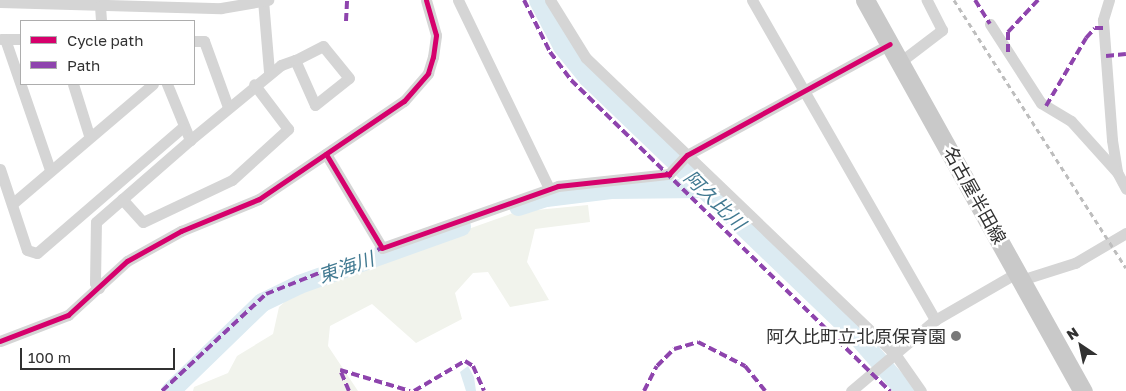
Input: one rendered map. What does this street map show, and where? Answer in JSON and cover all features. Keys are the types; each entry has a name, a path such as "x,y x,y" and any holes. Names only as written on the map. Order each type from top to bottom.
{"main road":[{"name":"名古屋半田線","path":"865,0 1083,391"}],"street":[{"path":"263,0 269,72"},
{"path":"0,2 72,2 100,6 268,0"},
{"path":"0,342 68,315 127,261 181,232 259,199 404,101 428,73 436,35 426,0"},
{"path":"458,0 549,188"},
{"path":"550,0 586,58 895,354 922,391"},
{"path":"752,0 935,320"},
{"path":"900,62 942,30 927,0"},
{"path":"1109,0 1103,20 1117,172"},
{"path":"100,6 101,20"},
{"path":"990,24 1041,103 1071,122 1117,172 1126,189"},
{"path":"20,39 3,38 50,170"},
{"path":"195,41 204,41 228,107"},
{"path":"326,154 382,248 549,188 669,174 687,155 803,89 890,44"},
{"path":"99,288 96,283 96,222 254,84 269,72 323,46 349,78 321,104 311,104 294,60"},
{"path":"122,199 143,222 232,180 288,128 254,84"},
{"path":"73,85 89,135"},
{"path":"12,204 89,135 152,85"},
{"path":"167,85 182,128 190,140"},
{"path":"0,169 27,250 37,253 182,128"},
{"path":"850,391 935,320 1019,276 1075,263 1126,233"}],"shaded area":[{"path":"588,205 590,222 535,229 527,262 549,300 510,307 488,272 473,273 455,293 462,319 416,343 372,304 330,326 328,346 358,391 193,391 194,387 228,373 237,356 273,334 279,307 299,289 516,212"},
{"path":"468,366 474,377 476,391 466,391 460,372"}],"waterway":[{"name":"阿久比川","path":"538,0 562,46 587,77 855,334 905,391"},
{"name":"東海川","path":"518,206 546,197 611,189 702,188"},
{"name":"東海川","path":"170,391 262,302 299,284 461,226"}],"railway":[{"path":"954,0 1126,268"}],"marked path":[{"path":"346,21 347,0"},
{"path":"524,0 550,52 571,80 890,391"},
{"path":"975,0 990,24"},
{"path":"1008,52 1008,32 1038,0"},
{"path":"1046,106 1086,38 1095,28 1104,28"},
{"path":"1106,56 1126,54"},
{"path":"162,391 266,294 382,248"},
{"path":"644,391 657,366 674,349 698,342 745,366 765,391"},
{"path":"414,391 465,361 473,366 484,391"},
{"path":"349,391 340,370 410,391"}],"cycle path":[{"path":"0,341 68,315 127,261 181,231 259,199 404,101 428,73 433,57 436,35 426,0"},
{"path":"326,154 382,248 558,186 669,174 687,155 890,44"}],"place":[{"name":"阿久比町立北原保育園","path":"956,336"}]}
